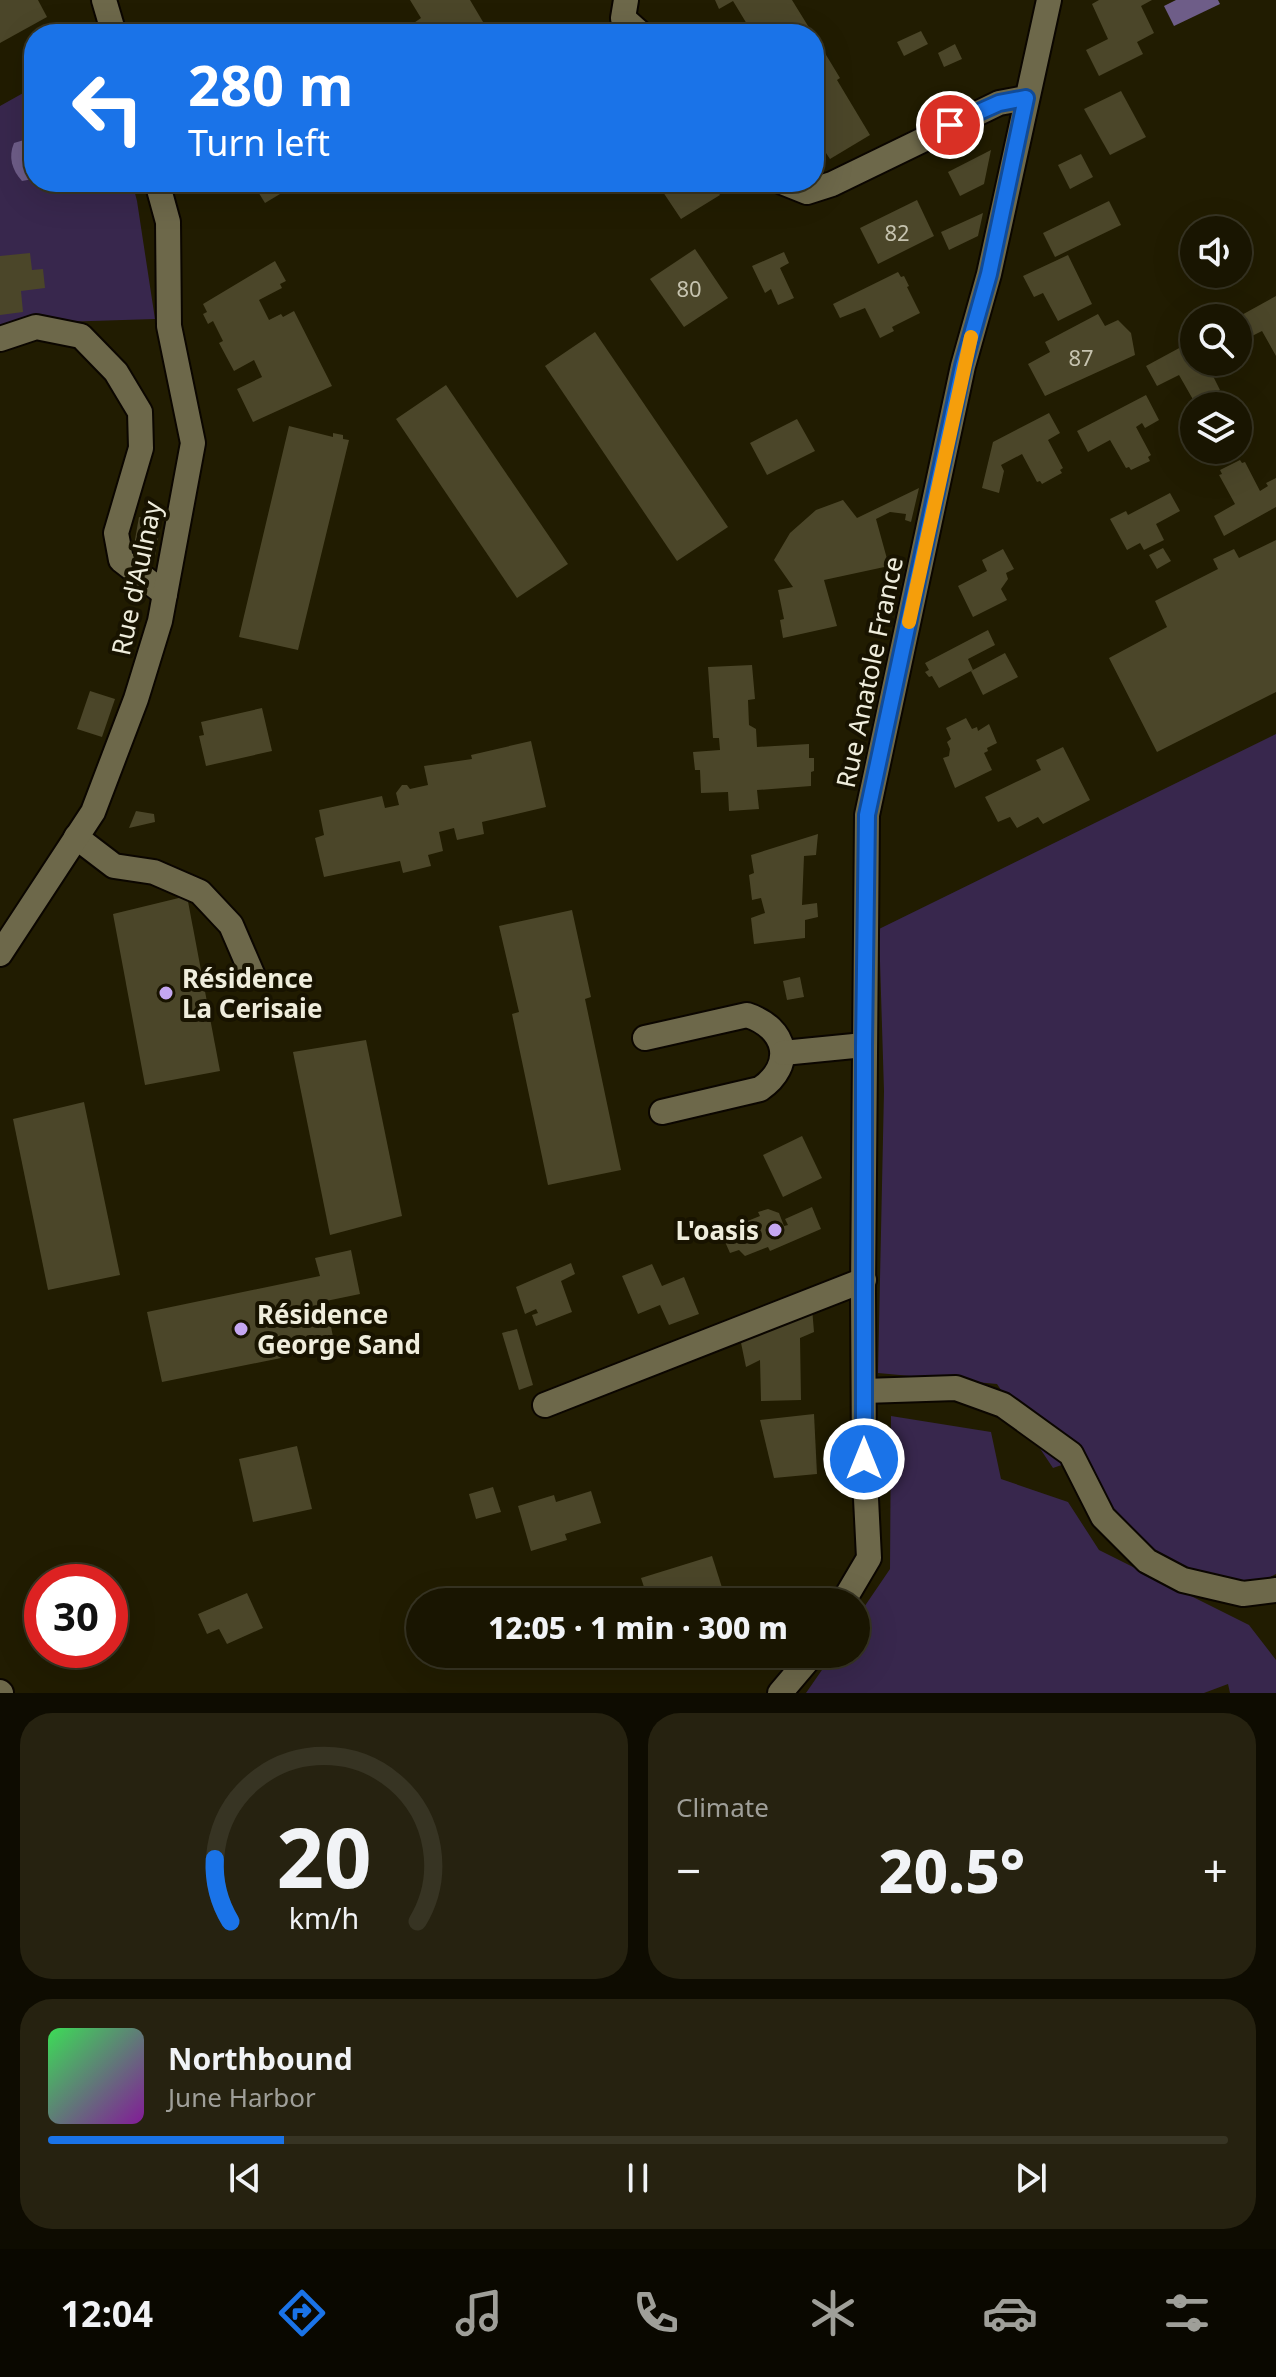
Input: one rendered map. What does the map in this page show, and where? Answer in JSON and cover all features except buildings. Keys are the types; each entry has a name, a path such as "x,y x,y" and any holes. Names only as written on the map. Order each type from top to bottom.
{"street":[{"path":"104,0 111,24"},
{"path":"626,0 623,18 630,24"},
{"name":"Rue Anatole France","path":"851,1588 869,1558 864,1391 867,815 963,366 989,274 1049,0"},
{"path":"824,187 999,103 1026,98"},
{"name":"Rue d'Aulnay","path":"0,954 93,812 136,699 160,621 193,443 169,326 168,222 160,192"},
{"path":"0,339 36,327 81,336 116,372 140,412 141,436 141,448 116,533 121,560 165,594"},
{"path":"76,837 114,866 154,872 200,892 231,925 253,976"},
{"path":"645,1038 747,1015 760,1019 773,1029 783,1053 780,1068 772,1081 760,1089 662,1112"},
{"path":"783,1053 864,1045"},
{"path":"545,1405 864,1280"},
{"path":"864,1391 956,1388 1003,1405 1071,1454 1103,1517 1147,1561 1183,1580 1243,1594 1276,1590"},
{"path":"780,1693 801,1668"}],"shaded area":[{"path":"1176,0 1218,0 1220,4 1174,26 1164,6"},
{"path":"24,93 24,192 135,192 155,319 28,323 0,328 0,106"},
{"path":"24,140 24,181 13,168 11,153 14,143"},
{"path":"1276,734 1276,1574 1256,1583 1238,1585 1187,1570 1139,1542 1107,1507 1082,1458 1053,1468 997,1384 878,1373 884,1091 879,929"},
{"path":"891,1416 991,1432 1001,1479 1068,1502 1099,1550 1249,1625 1276,1660 1276,1693 1230,1693 1228,1684 1204,1693 806,1693 823,1668 870,1668 870,1598 890,1569"}],"slow traffic":[{"path":"909,622 971,337"}],"place":[{"name":"Résidence La Cerisaie","path":"166,993"},
{"name":"L'oasis","path":"775,1230"},
{"name":"Résidence George Sand","path":"241,1329"}],"route":[{"path":"864,1459 867,815 963,366 989,274 1026,98 999,103 950,125"}]}
